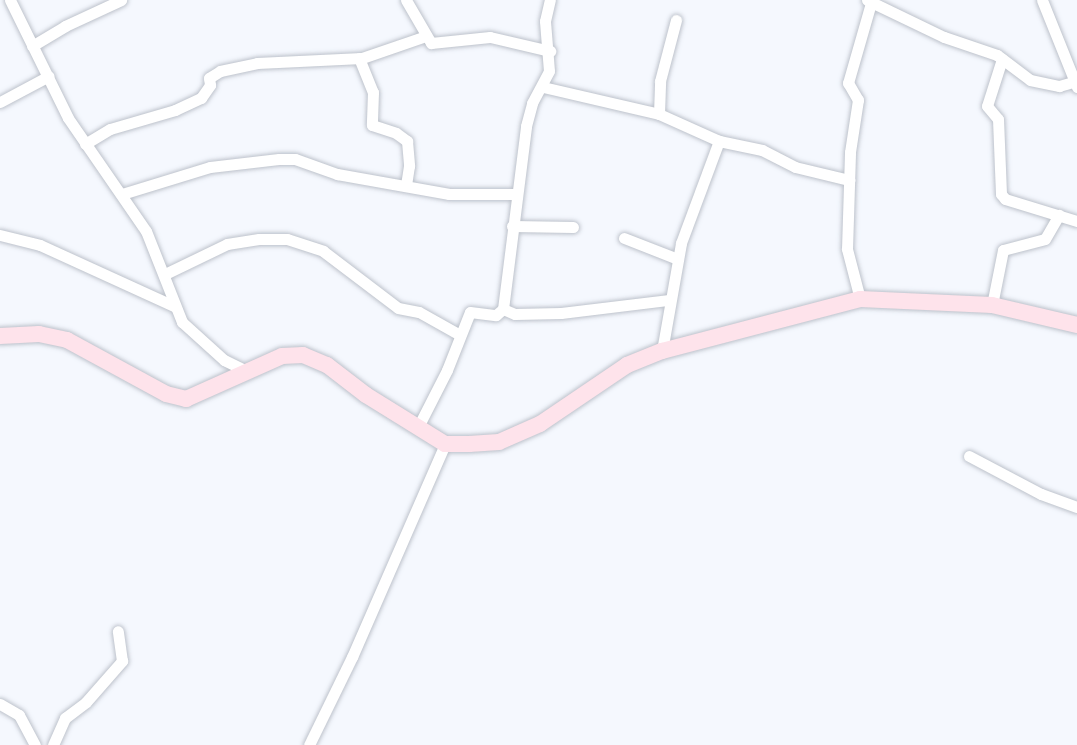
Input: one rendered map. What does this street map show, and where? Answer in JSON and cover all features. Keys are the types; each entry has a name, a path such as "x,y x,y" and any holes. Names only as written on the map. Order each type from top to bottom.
{"main road":[{"path":"0,336 39,334 67,340 166,394 186,399 208,392 282,356 303,355 327,365 445,444 499,442 540,424 627,365 662,351 860,299 992,305 1077,325"}],"street":[{"path":"10,0 85,144 146,231 182,322 224,360 247,371"},
{"path":"32,46 76,20 121,0"},
{"path":"406,0 426,36 435,44 503,38 550,51"},
{"path":"418,427 470,312 475,310 496,315 503,309 515,194 532,103 549,71 550,51 545,21 550,0"},
{"path":"860,299 847,249 849,180 858,100 848,89 848,83 869,2 944,37 1002,59 1030,80 1059,86 1076,83 1042,0"},
{"path":"659,114 660,81 676,20"},
{"path":"85,144 110,129 201,98 210,85 209,78 220,71 257,63 359,58 426,36"},
{"path":"359,58 373,92 372,125 396,133 407,141 409,166 406,185"},
{"path":"1002,59 987,106 998,119 1001,194 1005,199 1077,221"},
{"path":"0,102 49,76"},
{"path":"543,87 659,114 719,141 762,150 795,167 849,180"},
{"path":"662,351 678,259 719,141"},
{"path":"122,194 198,170 295,159 337,174 449,194 515,194"},
{"path":"992,305 1005,247 1042,241 1059,215"},
{"path":"512,226 573,227"},
{"path":"0,235 40,245 174,306"},
{"path":"624,238 678,259"},
{"path":"165,274 227,244 287,239 323,251 398,308 419,312 460,335"},
{"path":"503,309 515,314 561,313 669,300"},
{"path":"296,745 311,742 445,444"},
{"path":"969,456 1041,494 1077,507"},
{"path":"53,745 65,718 86,702 122,661 118,631"},
{"path":"0,704 19,715 35,745"}]}
